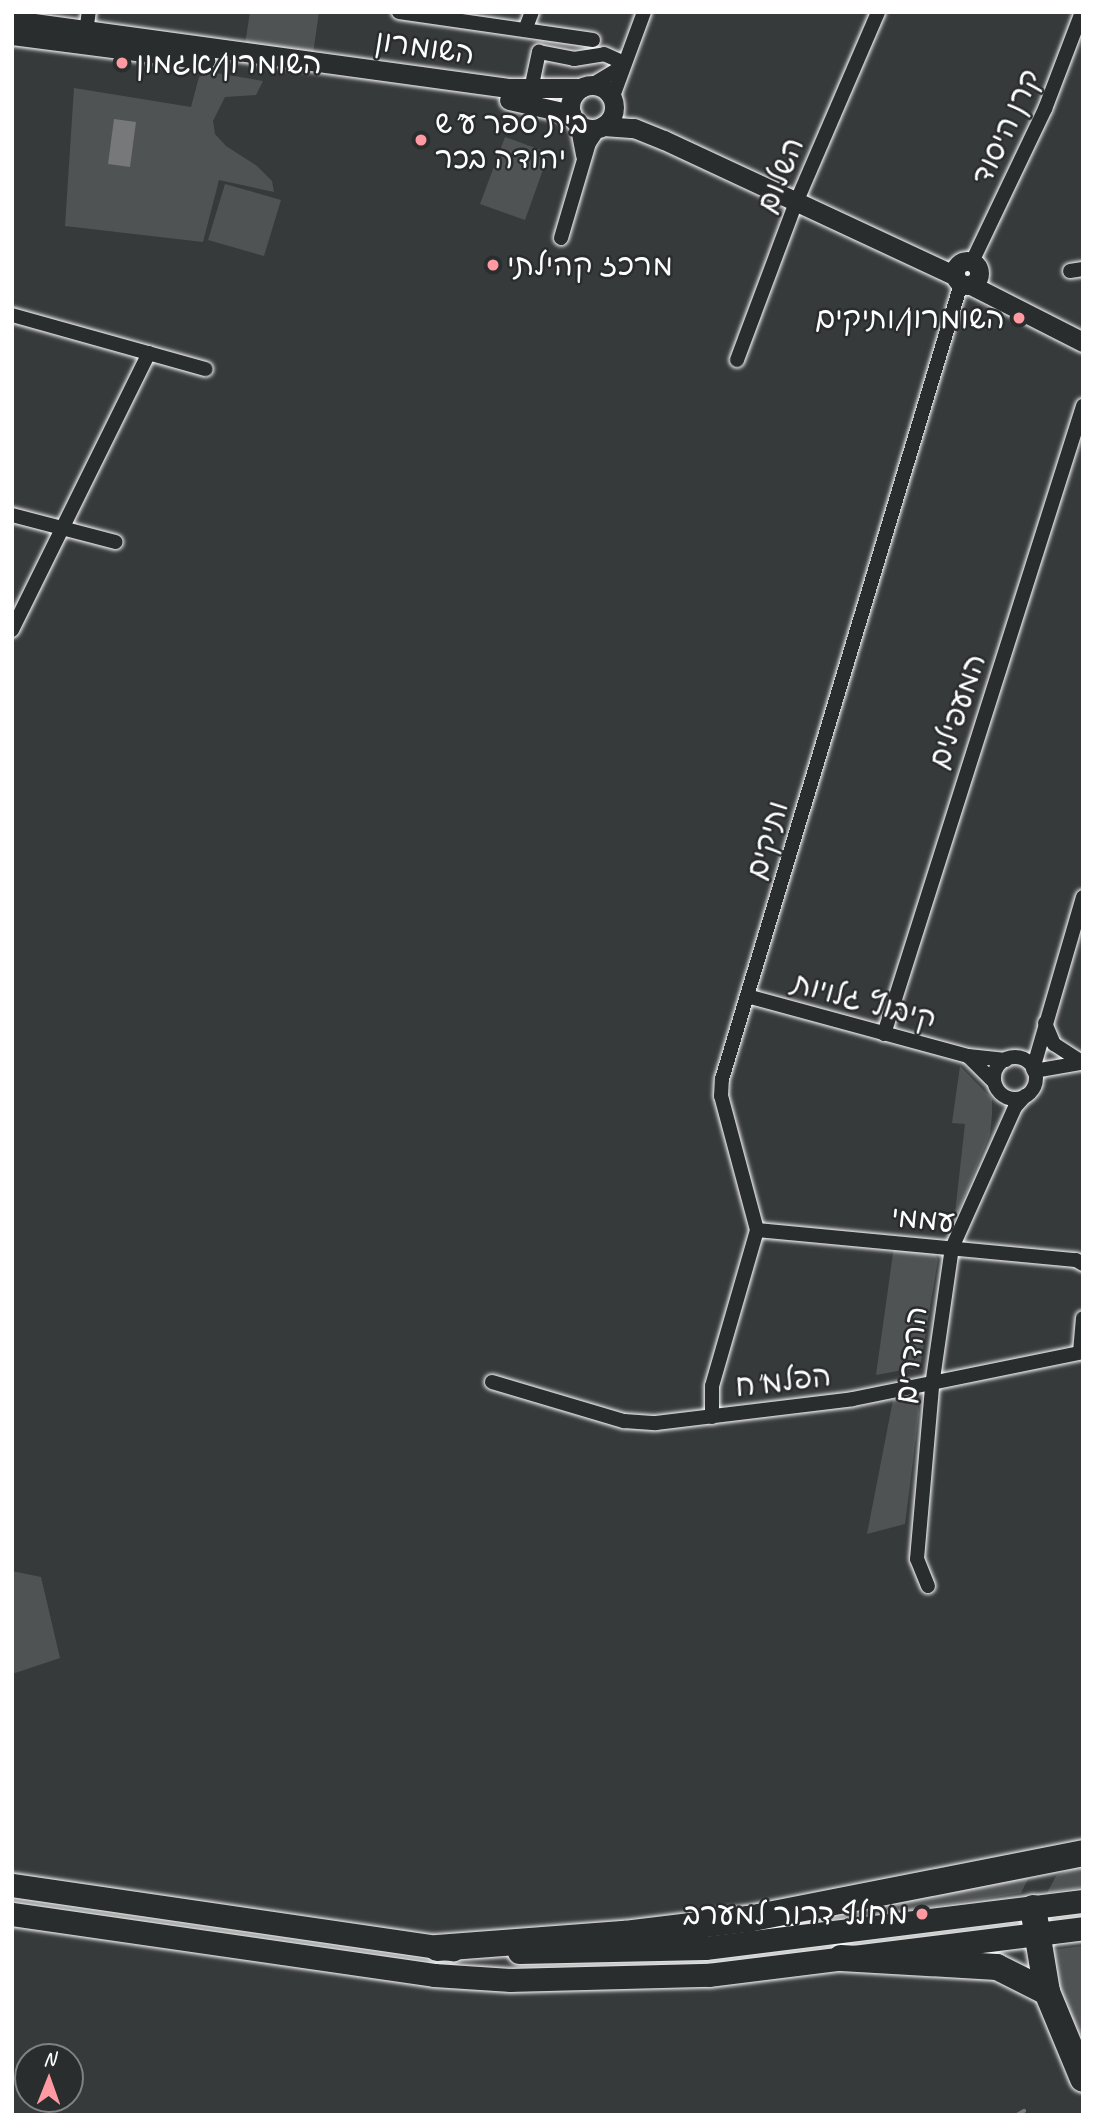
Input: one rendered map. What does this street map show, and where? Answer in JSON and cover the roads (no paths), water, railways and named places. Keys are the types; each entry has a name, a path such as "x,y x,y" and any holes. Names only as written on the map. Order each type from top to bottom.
{"highway":[{"path":"436,1948 625,1934 748,1919 1083,1853"},
{"path":"1034,1908 1035,1936 1046,1992 1083,2079"},
{"path":"841,1958 997,1967 1046,1992"}],"main road":[{"path":"12,1885 436,1948 585,1954 705,1948 1083,1901"},
{"path":"12,1914 434,1975 511,1980 708,1975 1083,1928"}],"street":[{"path":"399,12 593,40"},
{"path":"525,30 532,12"},
{"path":"561,238 583,165 613,104 621,65 644,12"},
{"name":"השלום","path":"737,360 795,205 878,12"},
{"name":"קרן היסוד","path":"966,274 1045,109 1083,12"},
{"name":"השומרון","path":"12,20 506,88 585,87"},
{"name":"השומרון","path":"12,35 86,30 533,103 574,119"},
{"path":"533,80 538,52 574,59 604,54 621,65"},
{"path":"583,165 570,102 585,87 621,65"},
{"path":"585,87 602,88 634,128 921,262 966,274 1083,342"},
{"path":"574,119 601,127 634,128"},
{"name":"ותיקים","path":"757,1230 721,1088 966,274"},
{"path":"12,315 205,369"},
{"path":"12,630 149,353"},
{"name":"המעפילים","path":"884,1034 1083,406"},
{"path":"12,515 116,542"},
{"path":"1044,1022 1031,1046 996,1069 995,1086 1013,1099 1025,1096 1035,1083 1034,1070 1044,1022 1083,897"},
{"name":"קיבוץ גלויות","path":"747,996 968,1056 1011,1058"},
{"path":"1044,1022 1054,1044 1083,1063"},
{"name":"קיבוץ גלויות","path":"968,1056 995,1086"},
{"path":"1011,1058 1034,1070 1083,1063"},
{"name":"ההדרים","path":"995,1086 1002,1111 1000,1140"},
{"name":"ההדרים","path":"928,1586 917,1559 932,1386 952,1248 1000,1140 1025,1096"},
{"path":"712,1417 712,1386 757,1230"},
{"name":"עממי","path":"757,1230 952,1248 1083,1264"},
{"path":"1081,1352 1083,1318"},
{"name":"הפלמ\"ח","path":"492,1382 624,1421 656,1423 932,1386 1081,1352"}],"waterway":[{"path":"1017,2115 1024,2111"}],"place":[{"name":"השומרון/אגמון","path":"122,63"},
{"name":"בית ספר ע\"ש יהודה בכר","path":"421,140"},
{"name":"מרכז קהילתי","path":"493,265"},
{"name":"השומרון/ותיקים","path":"1019,318"},
{"name":"מחלף דרור למערב","path":"922,1914"}]}
